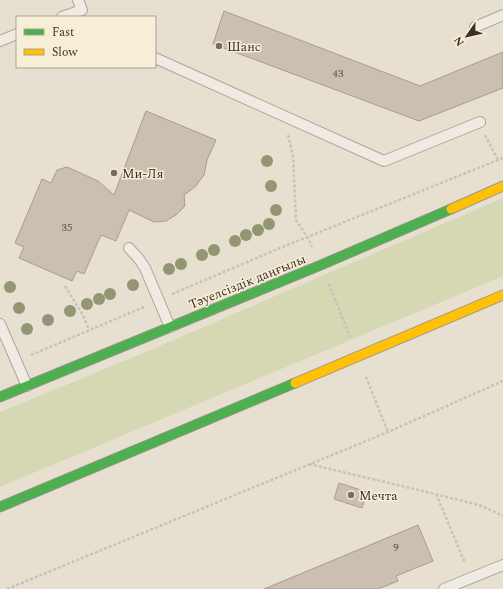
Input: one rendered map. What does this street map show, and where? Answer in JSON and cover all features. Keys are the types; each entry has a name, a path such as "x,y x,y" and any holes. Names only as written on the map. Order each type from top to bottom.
{"street":[{"name":"Тәуелсіздік даңғылы","path":"0,397 322,265 503,186"},
{"path":"0,507 503,295"}],"lane":[{"path":"64,16 82,9"},
{"path":"475,27 503,15"},
{"path":"0,41 16,34"},
{"path":"156,58 384,161 480,122"},
{"path":"129,248 145,268 170,327"},
{"path":"0,324 27,386"},
{"path":"444,589 503,565"}],"path":[{"path":"484,133 498,160"},
{"path":"16,361 280,248 503,158"},
{"path":"65,286 83,315 89,330"},
{"path":"7,589 388,432 503,381"},
{"path":"308,464 482,506 503,516"},
{"path":"435,494 471,578"}],"green space":[{"path":"503,198 503,276 0,487 0,412 134,357"}],"building":[{"path":"224,11 420,86 503,52 503,88 419,121 213,44"},
{"path":"146,111 216,140 207,160 204,175 195,187 184,195 185,206 176,215 166,221 154,222 129,210 116,241 101,235 84,274 77,271 72,281 19,258 24,247 15,243 42,179 51,183 57,170 67,167 98,181 114,195"},
{"name":"Мечта","path":"339,483 367,492 362,508 334,499"},
{"path":"418,525 433,561 396,576 398,581 378,589 264,589"}],"traffic: fast":[{"path":"0,397 321,265 451,209"},
{"path":"0,507 295,383"}],"traffic: slow":[{"path":"451,209 503,186"},
{"path":"295,383 503,295"}],"place":[{"name":"Шанс","path":"219,46"},
{"name":"Ми-Ля","path":"114,173"},
{"name":"Мечта","path":"351,495"}]}
